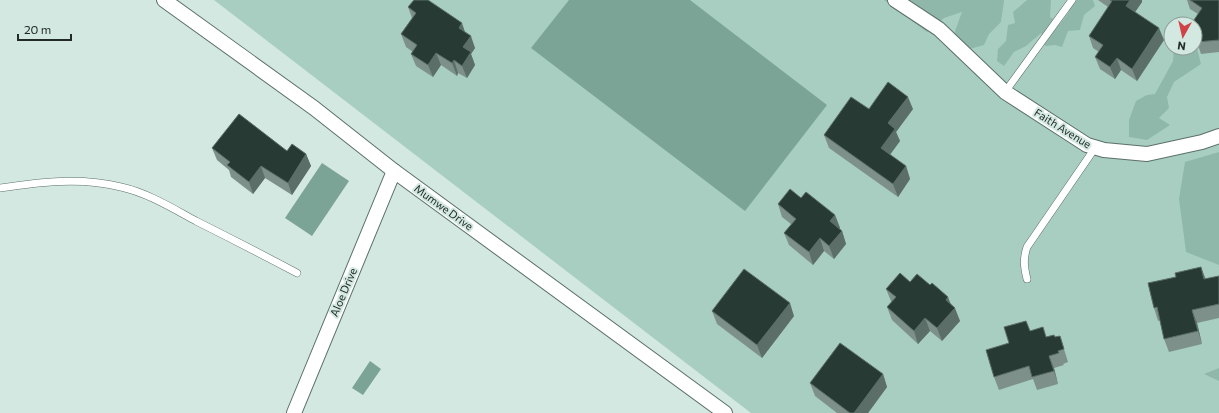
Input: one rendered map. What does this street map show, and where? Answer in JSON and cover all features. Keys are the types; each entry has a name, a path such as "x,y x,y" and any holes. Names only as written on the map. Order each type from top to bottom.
{"street":[{"name":"Mumwe Drive","path":"164,0 314,108 394,171 725,413"},
{"name":"Faith Avenue","path":"895,0 939,29 1005,92 1087,145 1095,148 1147,154 1202,142 1219,136"},
{"name":"Aloe Drive","path":"294,413 394,171"}],"lane":[{"path":"1005,92 1072,0"},
{"path":"1027,279 1024,255 1027,248 1095,148"},
{"path":"0,188 27,184 70,181 99,183 122,187 151,197 297,273"}],"shaded area":[{"path":"214,0 1219,0 1219,413 751,413"},
{"path":"569,0 690,0 827,105 745,211 531,48"},
{"path":"884,0 1004,1 1001,22 989,34 984,45 970,49 954,34 962,12 944,18 927,32"},
{"path":"1027,0 1051,0 1050,17 1060,24 1069,12 1067,0 1093,0 1095,6 1084,15 1080,30 1068,31 1062,47 1055,45 1045,46 1041,33 1026,46 1014,52 1004,66 997,61 998,49 1006,41 1008,25 1015,23 1013,12"},
{"path":"1173,56 1199,56 1201,64 1174,82 1167,97 1169,108 1159,118 1170,125 1147,140 1129,137 1129,120 1136,101 1147,95 1155,94 1173,61"},
{"path":"1219,152 1219,265 1186,252 1179,199 1185,162"},
{"path":"322,163 349,181 312,236 285,218"},
{"path":"370,361 381,369 363,395 352,388"},
{"path":"1219,368 1219,381 1204,374"}],"building":[{"path":"414,0 428,0 462,23 459,28 471,36 463,47 471,52 462,66 454,60 452,63 436,53 428,65 411,54 417,45 401,34 416,13 408,7"},
{"path":"1110,0 1130,0 1126,6 1159,28 1132,69 1117,58 1110,67 1095,57 1103,45 1089,36 1112,1"},
{"path":"1190,0 1219,0 1219,40 1203,41 1203,16 1197,16 1202,8"},
{"path":"888,82 908,97 888,123 895,129 881,148 906,166 893,184 824,135 851,97 869,109"},
{"path":"239,114 287,151 292,144 306,154 288,183 261,166 249,182 227,165 230,162 212,148"},
{"path":"790,189 801,198 806,192 835,215 830,221 842,231 829,246 820,238 809,252 784,233 796,219 778,204"},
{"path":"1201,267 1204,279 1219,276 1219,304 1192,310 1198,331 1164,339 1157,307 1154,308 1148,283 1176,277 1175,273"},
{"path":"744,269 790,303 757,345 712,311"},
{"path":"900,273 910,282 917,274 930,285 932,283 948,297 946,300 955,308 937,328 925,318 914,331 887,307 896,297 886,289"},
{"path":"1026,321 1030,331 1043,327 1046,337 1054,335 1055,337 1060,336 1064,349 1058,351 1059,353 1049,356 1054,371 1032,377 1029,366 994,377 986,350 1009,343 1004,327"},
{"path":"840,343 883,374 854,413 850,413 810,383"}]}
